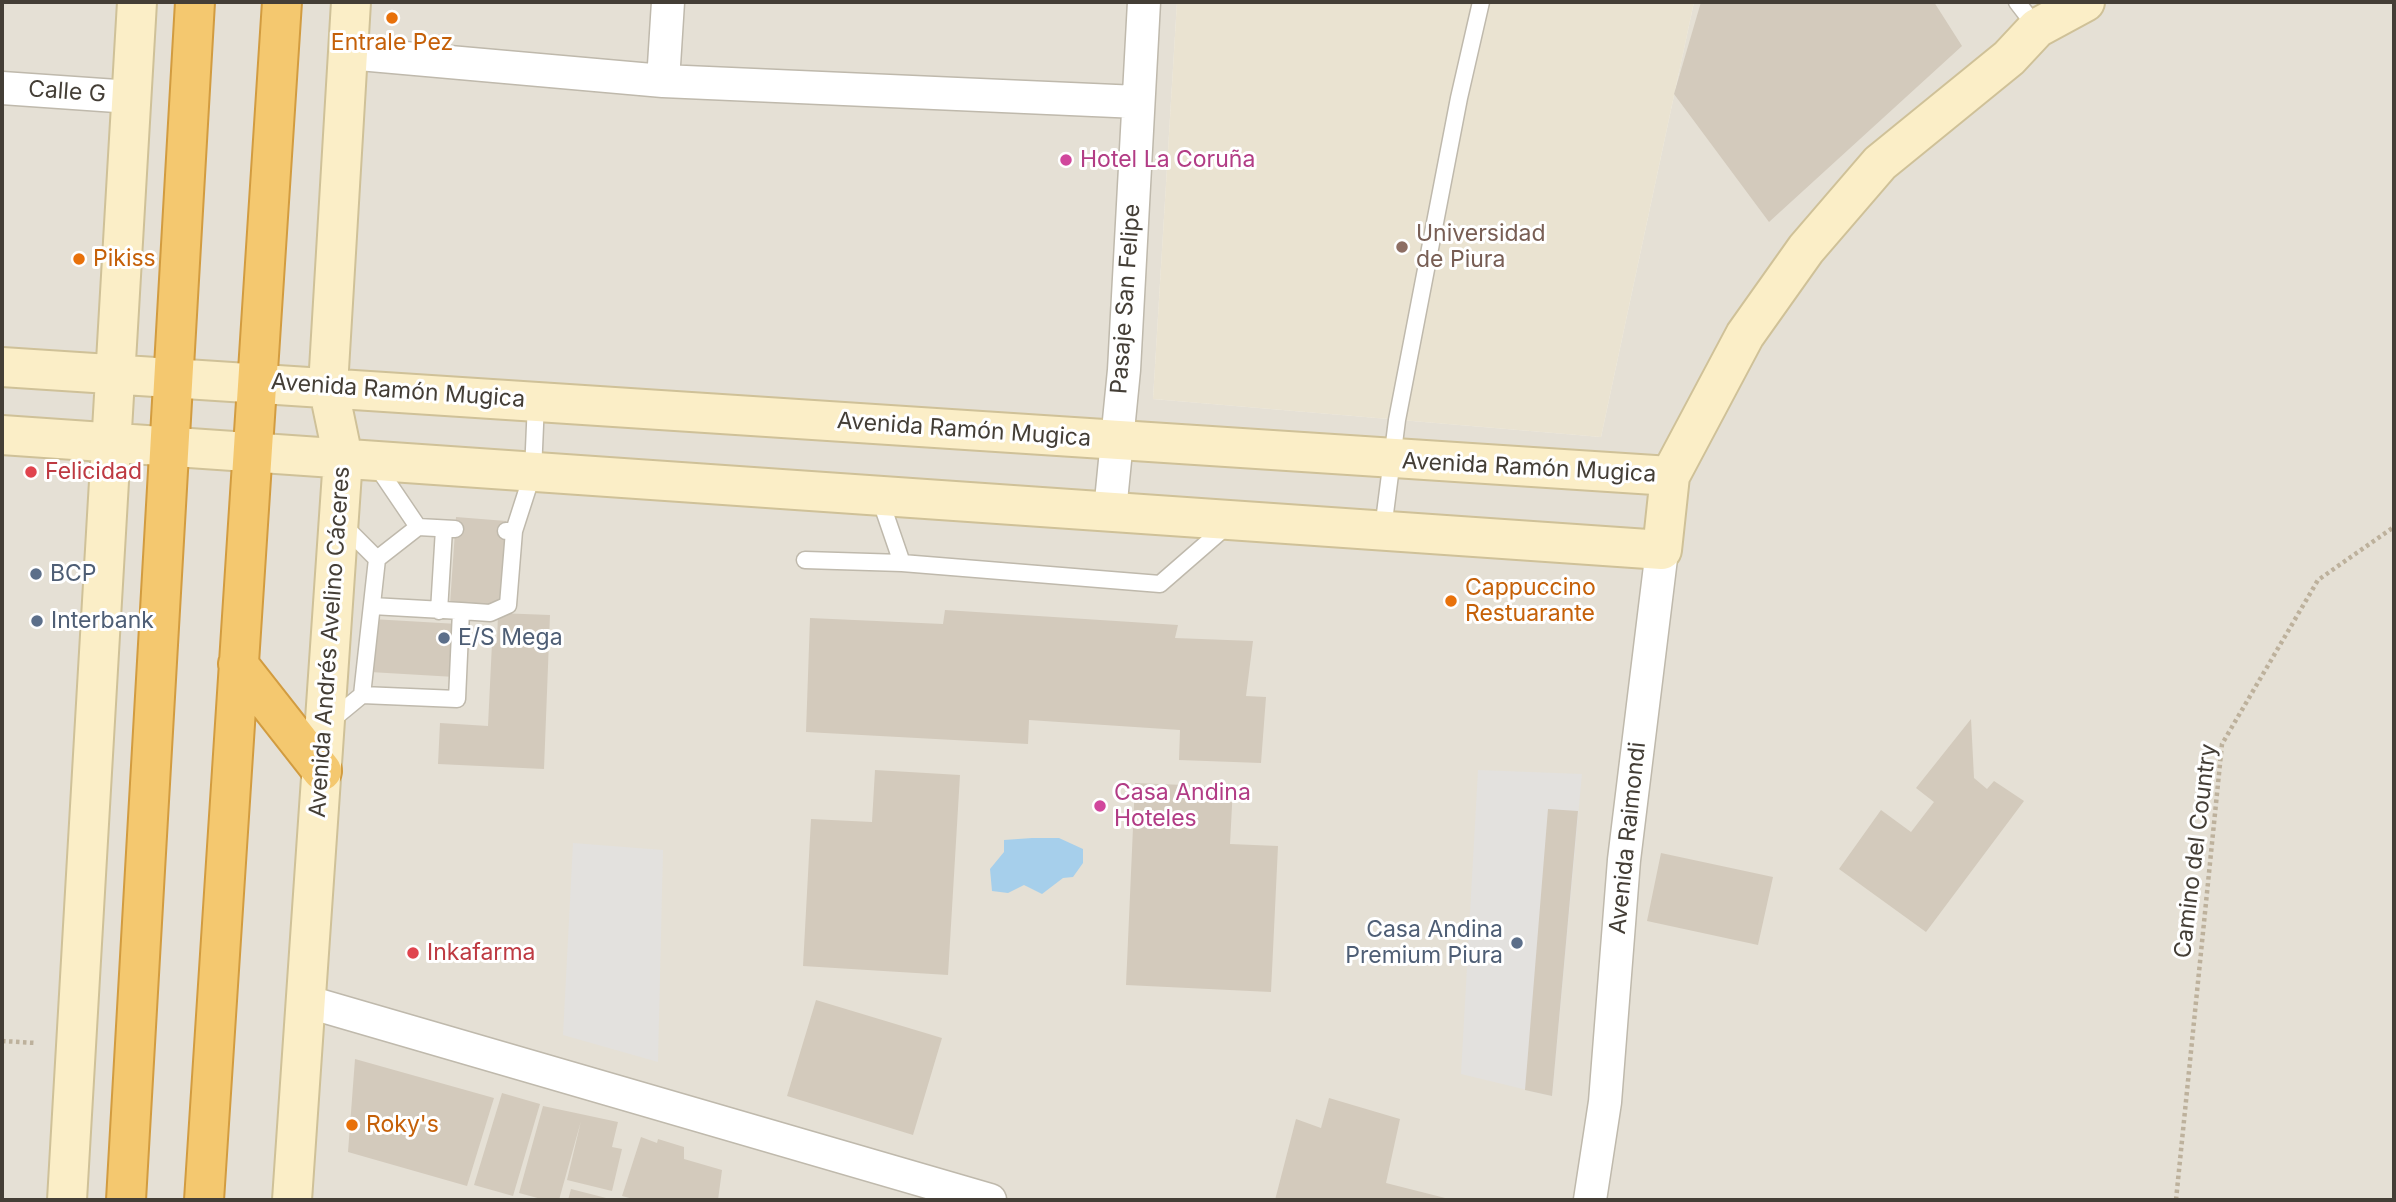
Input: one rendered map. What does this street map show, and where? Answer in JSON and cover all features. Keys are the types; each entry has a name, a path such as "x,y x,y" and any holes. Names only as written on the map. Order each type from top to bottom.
{"highway":[{"path":"127,1200 195,2"},
{"path":"204,1200 282,2"},
{"path":"238,664 322,771"}],"street":[{"path":"67,1200 137,2"},
{"name":"Avenida Andrés Avelino Cáceres","path":"292,1200 339,521 359,460 328,386 351,2"},
{"path":"663,81 667,2"},
{"name":"Pasaje San Felipe","path":"1110,511 1124,370 1144,2"},
{"path":"1670,476 1745,335 1806,249 1880,163 2009,58 2027,15 2085,2"},
{"path":"348,53 663,81 1138,102"},
{"name":"Calle G","path":"2,88 131,97"},
{"name":"Avenida Ramón Mugica","path":"2,367 328,386 1391,460 1670,476"},
{"path":"2,435 1662,550"},
{"name":"Avenida Raimondi","path":"1590,1200 1605,1102 1624,860 1670,476"},
{"path":"306,1001 990,1200"}],"lane":[{"path":"1383,529 1391,460 1459,98 1481,2"},
{"path":"372,606 490,613 509,605 510,531 533,472 536,400"},
{"path":"359,460 418,527"},
{"path":"879,496 902,563"},
{"path":"805,560 902,563 1160,584 1234,519"},
{"path":"339,521 376,559"},
{"path":"362,695 376,559 418,527 449,529 439,611"},
{"path":"324,726 362,695 457,699 461,611"}],"path":[{"name":"Camino del Country","path":"2176,1200 2222,744 2318,580 2394,527"}],"shaded area":[{"path":"2,2 1177,2 1153,399 1601,437 1694,2 2394,2 2394,1200 2,1200"},
{"name":"Universidad de Piura","path":"1177,2 1694,2 1601,437 1153,399"},
{"name":"Casa Andina Premium Piura","path":"1478,770 1582,774 1552,1096 1461,1074"},
{"path":"573,843 663,850 658,1062 563,1035"}],"water":[{"path":"1059,838 1083,849 1083,863 1073,877 1063,878 1042,894 1024,885 1008,893 992,891 990,869 1004,852 1004,840"}],"building":[{"path":"1701,2 1934,2 1962,46 1769,222 1674,94"},
{"path":"456,517 506,521 501,607 450,604"},
{"path":"945,610 1178,625 1175,638 1253,641 1246,696 1266,697 1261,763 1179,760 1180,730 1029,720 1028,744 806,732 810,618 943,624"},
{"path":"498,613 550,615 544,769 438,764 440,723 488,726 492,643 497,643"},
{"path":"372,619 458,624 455,677 370,672"},
{"path":"1971,719 1974,778 1987,789 1994,781 2024,801 1926,932 1839,869 1881,810 1911,832 1934,802 1916,788"},
{"path":"875,770 960,775 948,975 803,966 811,819 872,822"},
{"path":"1135,783 1233,787 1230,844 1278,846 1271,992 1126,985"},
{"path":"1548,809 1578,811 1552,1096 1525,1090"},
{"path":"1661,853 1773,877 1758,945 1647,921"},
{"path":"816,1000 942,1038 913,1135 787,1096"},
{"path":"355,1059 494,1098 467,1186 348,1152"},
{"path":"502,1093 540,1104 513,1196 474,1185"},
{"path":"1329,1098 1400,1119 1386,1183 1453,1200 1275,1200 1296,1119 1321,1128"},
{"path":"543,1106 618,1122 612,1147 622,1149 612,1191 567,1180 581,1121 559,1200 545,1200 519,1193"},
{"path":"641,1137 657,1143 658,1139 684,1147 684,1159 722,1170 718,1200 637,1200 622,1196"},
{"path":"571,1189 610,1199 610,1200 568,1200"}],"place":[{"name":"Entrale Pez","path":"392,18"},
{"name":"Hotel La Coruña","path":"1066,160"},
{"name":"Universidad de Piura","path":"1402,247"},
{"name":"Pikiss","path":"79,259"},
{"name":"Felicidad","path":"31,472"},
{"name":"BCP","path":"36,574"},
{"name":"Cappuccino Restuarante","path":"1451,601"},
{"name":"Interbank","path":"37,621"},
{"name":"E/S Mega","path":"444,638"},
{"name":"Casa Andina Hoteles","path":"1100,806"},
{"name":"Casa Andina Premium Piura","path":"1517,943"},
{"name":"Inkafarma","path":"413,953"},
{"name":"Roky's","path":"352,1125"}]}
